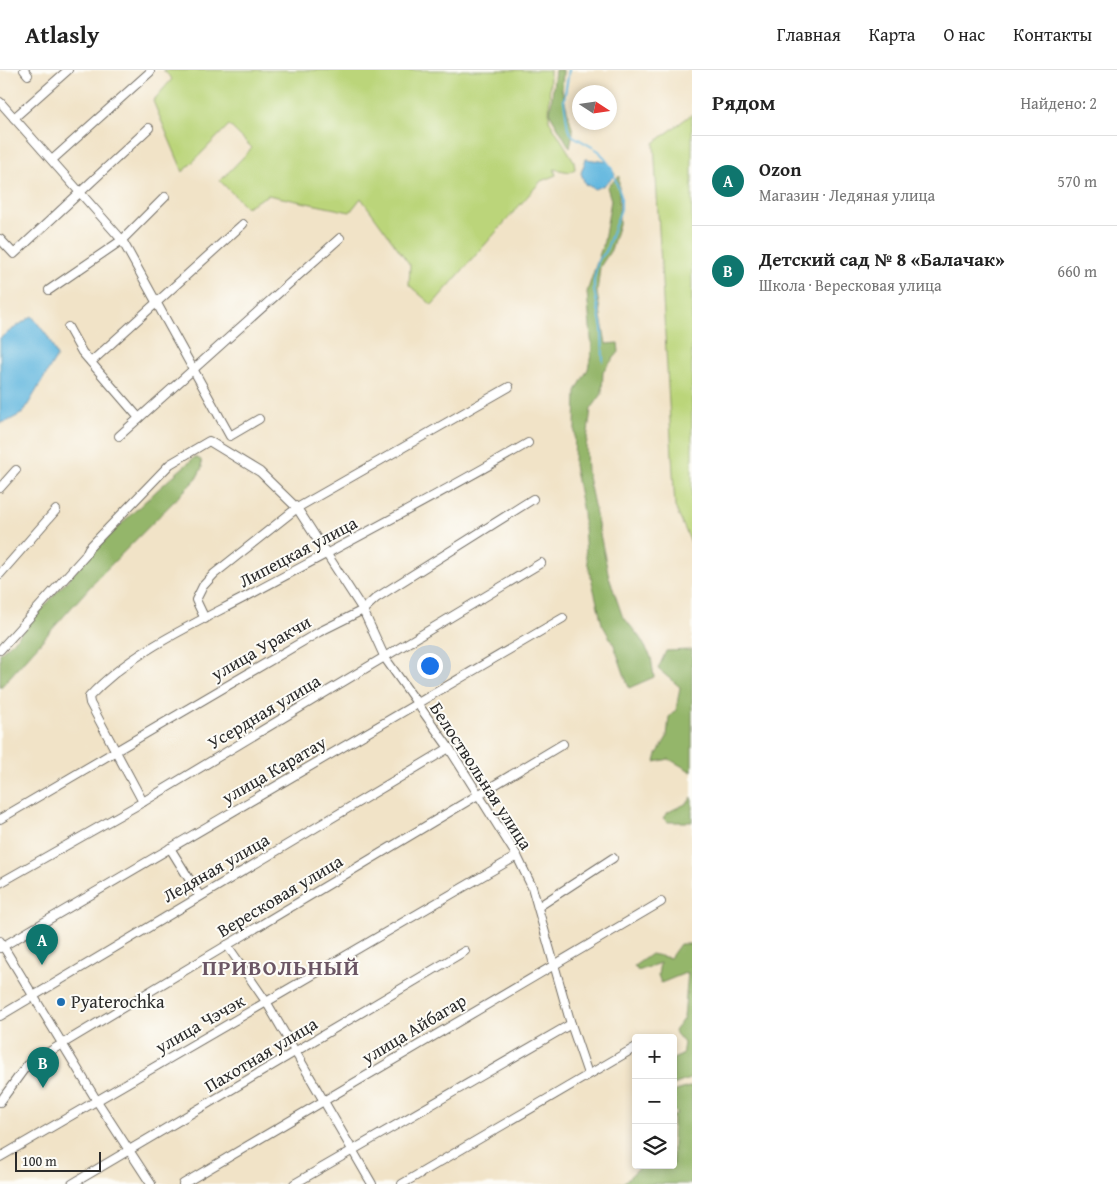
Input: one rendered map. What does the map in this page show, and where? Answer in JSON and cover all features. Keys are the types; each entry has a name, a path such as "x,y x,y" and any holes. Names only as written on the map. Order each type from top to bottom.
{"street":[{"path":"14,118 68,70"},
{"path":"52,160 150,72"},
{"path":"0,102 83,192 122,240 230,436 258,418"},
{"path":"0,239 14,254 150,128"},
{"path":"49,290 122,240 165,196"},
{"path":"91,362 243,224"},
{"path":"118,436 340,238"},
{"path":"68,327 91,362 139,418"},
{"path":"205,619 196,600 203,586 230,560 297,508 510,387"},
{"name":"Белоствольная улица","path":"0,650 54,593 85,556 89,548 170,464 209,441 260,472 297,508 363,610 385,658 415,704 448,748 517,856 532,887 571,1024 588,1074"},
{"name":"Липецкая улица","path":"114,750 90,704 89,696 103,681 126,663 461,482 528,443"},
{"path":"0,488 16,470"},
{"name":"улица Уракчи","path":"0,819 114,750 319,632 363,610 376,598 534,499"},
{"path":"0,574 56,510"},
{"name":"Усердная улица","path":"0,883 143,802 541,563"},
{"name":"улица Каратау","path":"1,945 563,618"},
{"name":"Вересковая улица","path":"0,1102 26,1065 563,744"},
{"name":"Ледяная улица","path":"0,1016 199,895 384,788 448,748"},
{"path":"114,750 143,802"},
{"path":"170,848 199,895"},
{"name":"улица Чэчэк","path":"0,1157 517,856"},
{"path":"538,907 613,858"},
{"name":"улица Айбагар","path":"184,1184 661,902"},
{"path":"1,945 34,994 97,1101 151,1184"},
{"path":"227,945 267,1003 323,1101 353,1148 372,1184"},
{"name":"Пахотная улица","path":"72,1184 465,951"},
{"path":"294,1184 353,1148 571,1024"},
{"path":"402,1184 583,1080 588,1074 632,1049"}],"green space":[{"path":"163,70 550,70 549,120 574,161 575,169 570,172 554,169 556,175 541,181 432,305 409,285 410,265 361,198 350,212 268,195 246,207 220,181 252,148 229,125 183,172 153,101 172,79"},
{"path":"555,70 563,70 562,90 573,132 570,148 550,114"},
{"path":"692,114 692,545 675,507 654,143"},
{"path":"619,176 619,224 611,250 600,267 597,293 606,344 618,343 619,352 603,371 602,394 591,409 586,447 587,472 609,577 622,615 640,638 651,657 654,677 629,688 614,645 602,624 586,556 583,512 574,465 576,391 588,369 592,350 587,292 604,241 611,200 607,187"},
{"path":"195,457 201,460 202,468 196,479 96,580 0,688 0,653 112,533"},
{"path":"692,650 692,772 669,759 655,762 657,754 667,737 669,717 676,710 680,687 658,669 666,651"},
{"path":"692,797 692,822 668,822 663,818 669,812 690,801"},
{"path":"680,944 692,944 692,1078 677,1084 677,1057 682,1055 684,1043 674,1031 684,1018 688,972 661,983 658,975 660,963 638,971 634,966 651,954 670,958"},
{"path":"692,1086 692,1184 604,1184 623,1183 638,1169 677,1169 677,1091"}],"water":[{"path":"586,159 608,162 615,175 604,185 595,189 585,184 581,173"},
{"path":"32,316 48,337 57,356 23,413 0,423 0,338"}],"waterway":[{"path":"569,70 564,100 568,129 573,136 599,151 611,167 621,196 621,209 605,253 598,260 594,280 594,290 602,328 603,361"}],"place":[{"name":"Ozon","path":"42,965"},
{"name":"Pyaterochka","path":"61,1002"},
{"name":"Детский сад № 8 «Балачак»","path":"43,1088"}],"district":[{"name":"ПРИВОЛЬНЫЙ","path":"281,967"}]}
